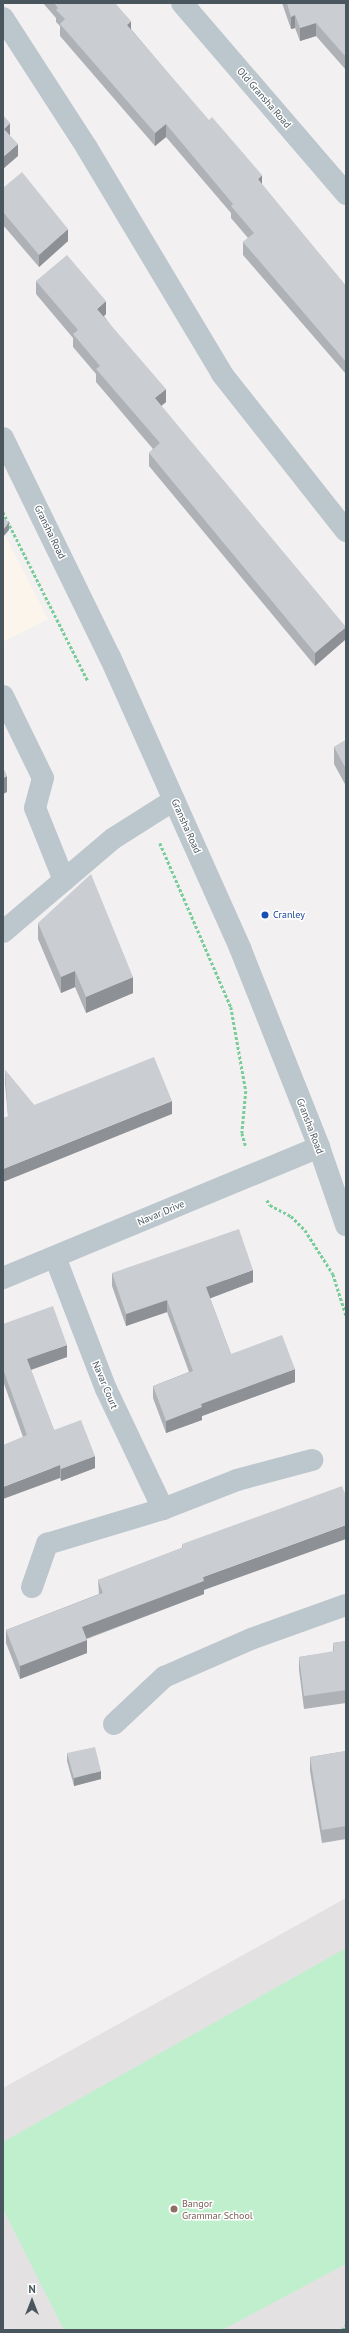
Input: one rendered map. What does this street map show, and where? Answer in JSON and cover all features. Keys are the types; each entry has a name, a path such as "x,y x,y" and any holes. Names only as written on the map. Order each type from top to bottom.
{"street":[{"name":"Old Gransha Road","path":"182,3 346,194"},
{"path":"3,18 87,148 222,374 346,531"},
{"name":"Gransha Road","path":"3,438 110,657 240,948 318,1147 346,1225"},
{"path":"3,696 43,778 35,808 64,880"},
{"path":"3,932 114,838 174,800"},
{"name":"Navar Drive","path":"3,1278 318,1147"},
{"name":"Navar Court","path":"55,1257 106,1389 163,1509"},
{"path":"32,1587 47,1544 163,1509 237,1480 312,1460"},
{"path":"114,1724 164,1678 251,1639 346,1605"}],"path":[{"path":"3,512 89,684"},
{"path":"148,816 231,1007 246,1091 242,1133 253,1174 270,1205 291,1216 305,1230 333,1274 346,1315"},
{"path":"342,2330 346,2325"}],"shaded area":[{"path":"3,532 48,619 3,642"},
{"name":"Bangor Grammar School","path":"346,1898 346,2330 3,2330 3,2088"}],"green space":[{"name":"Bangor Grammar School","path":"346,1948 346,2264 222,2330 64,2330 3,2209 3,2142"}],"building":[{"path":"54,3 115,3 131,21 127,25 209,120 212,117 262,175 258,179 346,286 346,362 243,242 254,233 231,206 233,204 166,124 155,133 60,24 65,19 56,10 58,8"},
{"path":"287,3 346,3 346,57 316,23 300,28 295,15 291,17"},
{"path":"3,115 10,123 4,129 18,144 3,157"},
{"path":"22,172 68,229 39,255 3,212 3,188"},
{"path":"67,255 106,301 97,309 166,389 155,398 346,627 315,653 149,453 160,443 96,369 100,366 73,334 78,330 36,281"},
{"path":"3,518 9,522 3,530"},
{"path":"346,740 346,769 334,747"},
{"path":"3,767 7,776 3,778"},
{"path":"91,874 133,977 86,997 75,971 61,977 38,923"},
{"path":"154,1057 172,1101 3,1169 3,1118 8,1116 5,1070 34,1105"},
{"path":"239,1229 253,1270 206,1287 231,1354 282,1335 295,1369 201,1404 202,1407 166,1421 153,1386 193,1371 167,1300 126,1314 112,1273"},
{"path":"53,1306 67,1345 27,1359 54,1430 81,1420 95,1456 61,1469 60,1465 3,1487 3,1445 27,1435 3,1369 3,1324"},
{"path":"342,1486 346,1496 346,1525 203,1577 204,1581 82,1627 87,1640 20,1666 6,1630 103,1593 98,1580 184,1547 182,1544"},
{"path":"346,1641 346,1690 304,1696 299,1657 334,1651 333,1643"},
{"path":"95,1747 101,1771 74,1778 67,1753"},
{"path":"346,1751 346,1826 322,1830 310,1757"}],"place":[{"name":"Cranley","path":"265,915"},
{"name":"Bangor Grammar School","path":"174,2209"}]}
